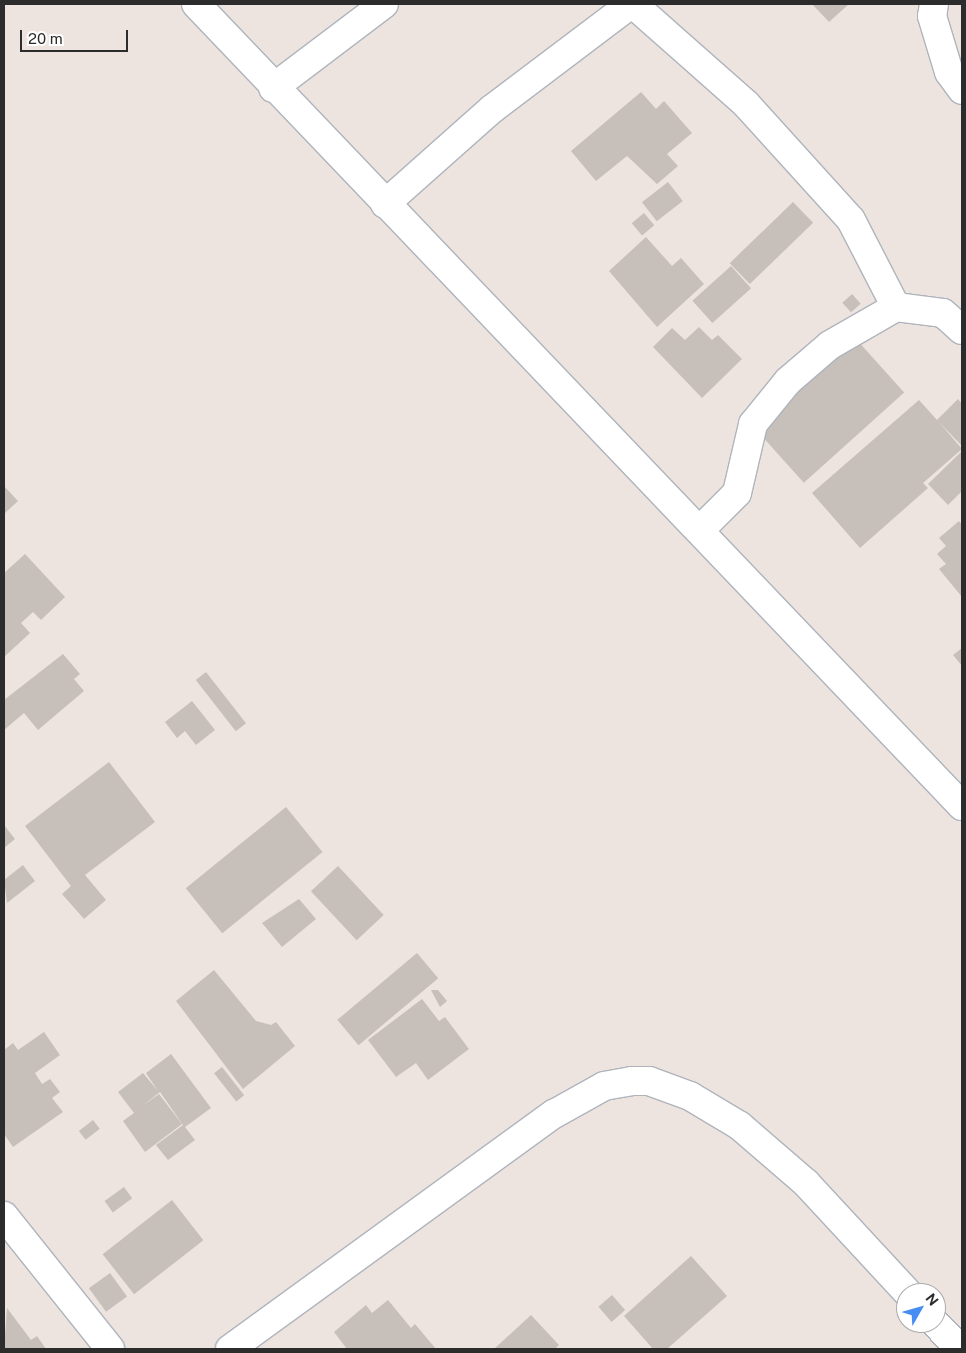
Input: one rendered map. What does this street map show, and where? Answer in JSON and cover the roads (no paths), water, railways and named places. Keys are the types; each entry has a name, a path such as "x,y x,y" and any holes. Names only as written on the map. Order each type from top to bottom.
{"street":[{"path":"196,4 273,88 700,530 962,806"},
{"path":"273,88 384,4"},
{"path":"385,204 500,103 632,4 746,104 851,220 896,307"},
{"path":"934,4 932,16 949,72 962,90"},
{"path":"700,530 737,493 753,424 788,380 830,345 896,307 943,312 962,330"},
{"path":"230,1349 554,1114 604,1086 632,1080 690,1096 740,1126 806,1183 899,1283"},
{"path":"4,1216 110,1349"},
{"path":"945,1333 960,1349"}]}
